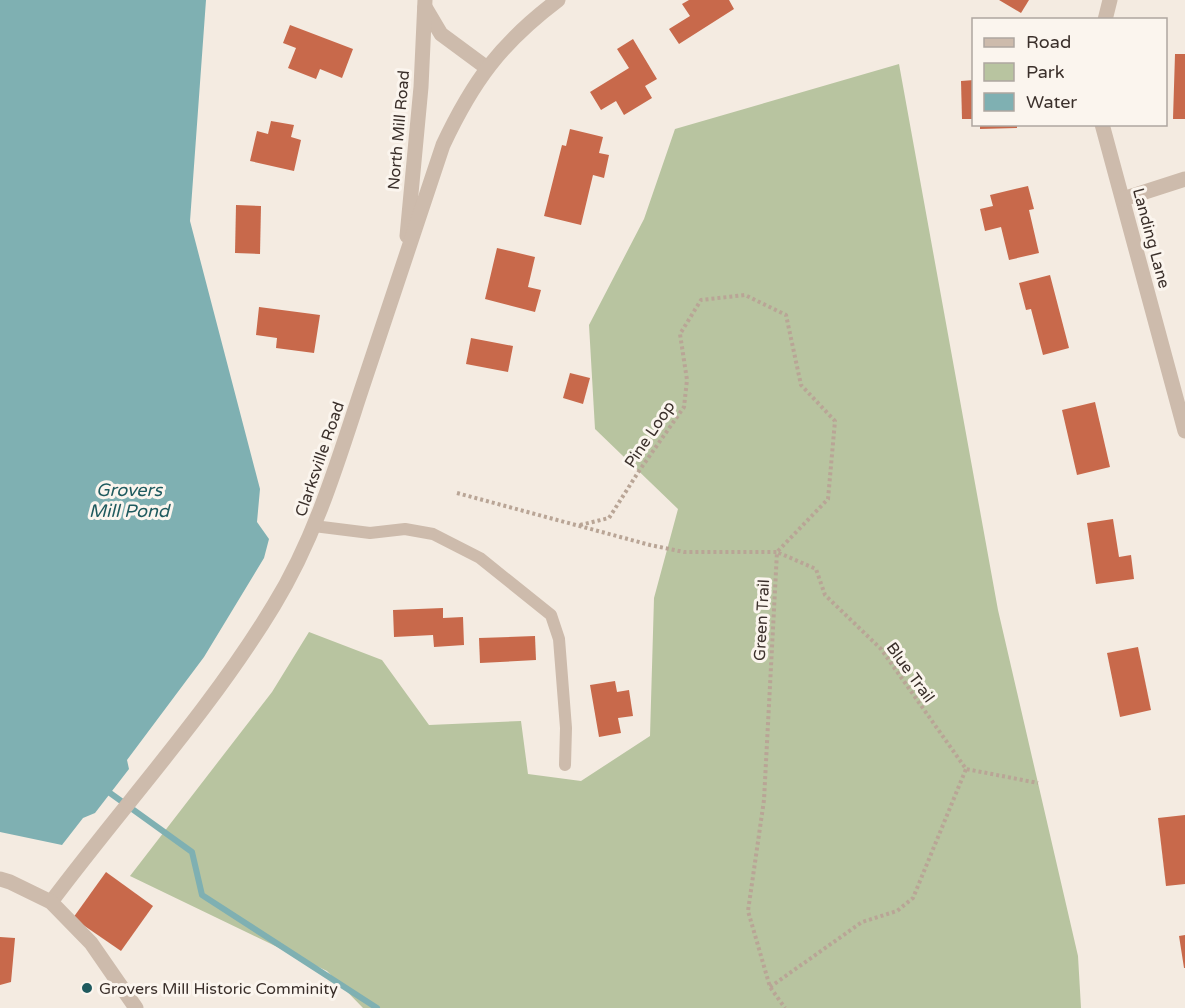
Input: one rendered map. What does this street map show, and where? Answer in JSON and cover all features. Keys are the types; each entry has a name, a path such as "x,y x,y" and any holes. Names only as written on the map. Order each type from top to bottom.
{"street":[{"name":"Clarksville Road","path":"51,902 235,666 275,604 322,508 442,145 462,105 487,68 508,43 558,0"},
{"path":"1106,18 1110,0"},
{"path":"425,4 441,34 487,68"},
{"name":"North Mill Road","path":"404,263 421,87 425,4"},
{"name":"Landing Lane","path":"1103,126 1185,431"},
{"path":"1123,200 1185,179"},
{"path":"0,879 51,902 91,943 136,1008"}],"lane":[{"path":"314,526 370,533 405,529 433,534 480,558 550,615 559,639 566,728 565,765"}],"path":[{"name":"Pine Loop","path":"580,525 609,518 684,407 687,380 680,334 701,300 745,295 786,315 801,385 835,421 828,499 777,552"},
{"path":"457,493 684,552 777,552"},
{"name":"Blue Trail","path":"777,552 816,569 825,595 881,649 966,769"},
{"name":"Green Trail","path":"777,552 764,800 748,911 770,987 785,1008"},
{"path":"770,987 862,922 897,911 913,898 966,769 1038,783"}],"green space":[{"path":"899,64 998,610 1078,956 1081,1008 363,1008 327,971 130,876 272,692 309,632 382,660 429,725 521,721 528,774 581,781 650,736 654,598 678,509 595,429 589,325 644,219 675,129"}],"water":[{"name":"Grovers Mill Pond","path":"0,0 206,0 190,221 260,489 257,522 269,539 264,558 204,657 127,760 129,769 95,813 83,818 62,845 0,832"}],"building":[{"path":"689,0 729,0 734,9 679,44 669,29 690,16 682,4"},
{"path":"999,0 1029,0 1021,13"},
{"path":"290,25 353,49 342,78 320,69 316,79 288,68 296,48 283,43"},
{"path":"633,39 657,79 645,86 652,98 624,115 616,101 601,110 590,92 629,68 617,49"},
{"path":"1175,54 1185,54 1185,119 1173,119"},
{"path":"972,80 972,119 962,119 961,81"},
{"path":"271,121 294,125 291,137 301,140 294,171 250,161 257,131 268,134"},
{"path":"980,126 1017,126 1017,128 980,129"},
{"path":"570,129 603,137 599,153 609,155 604,178 593,175 581,225 544,216 562,145 566,146"},
{"path":"1028,186 1034,209 1029,210 1039,253 1009,260 1001,227 985,231 980,209 993,206 990,195"},
{"path":"236,205 261,206 260,254 235,253"},
{"path":"497,248 535,257 528,287 541,290 535,312 485,299"},
{"path":"1050,275 1069,348 1043,355 1031,309 1026,310 1019,283"},
{"path":"259,307 320,315 314,353 276,348 277,338 256,335"},
{"path":"471,338 513,346 508,372 466,364"},
{"path":"570,373 590,378 583,404 563,398"},
{"path":"1095,402 1110,467 1077,475 1062,410"},
{"path":"1113,519 1119,557 1131,555 1134,579 1096,584 1087,523"},
{"path":"443,608 443,618 463,617 464,645 434,647 433,635 394,637 393,610"},
{"path":"535,636 536,660 480,663 479,638"},
{"path":"1138,647 1151,710 1120,717 1107,653"},
{"path":"615,681 617,692 629,690 633,716 618,718 621,733 599,737 590,685"},
{"path":"1185,815 1185,884 1166,886 1158,818"},
{"path":"106,872 153,906 121,951 73,918"},
{"path":"1185,935 1185,968 1184,968 1179,936"},
{"path":"0,937 15,938 11,982 0,985"}],"waterway":[{"path":"110,793 192,852 202,895 377,1008"}],"place":[{"name":"Grovers Mill Historic Comminity","path":"87,988"}]}
